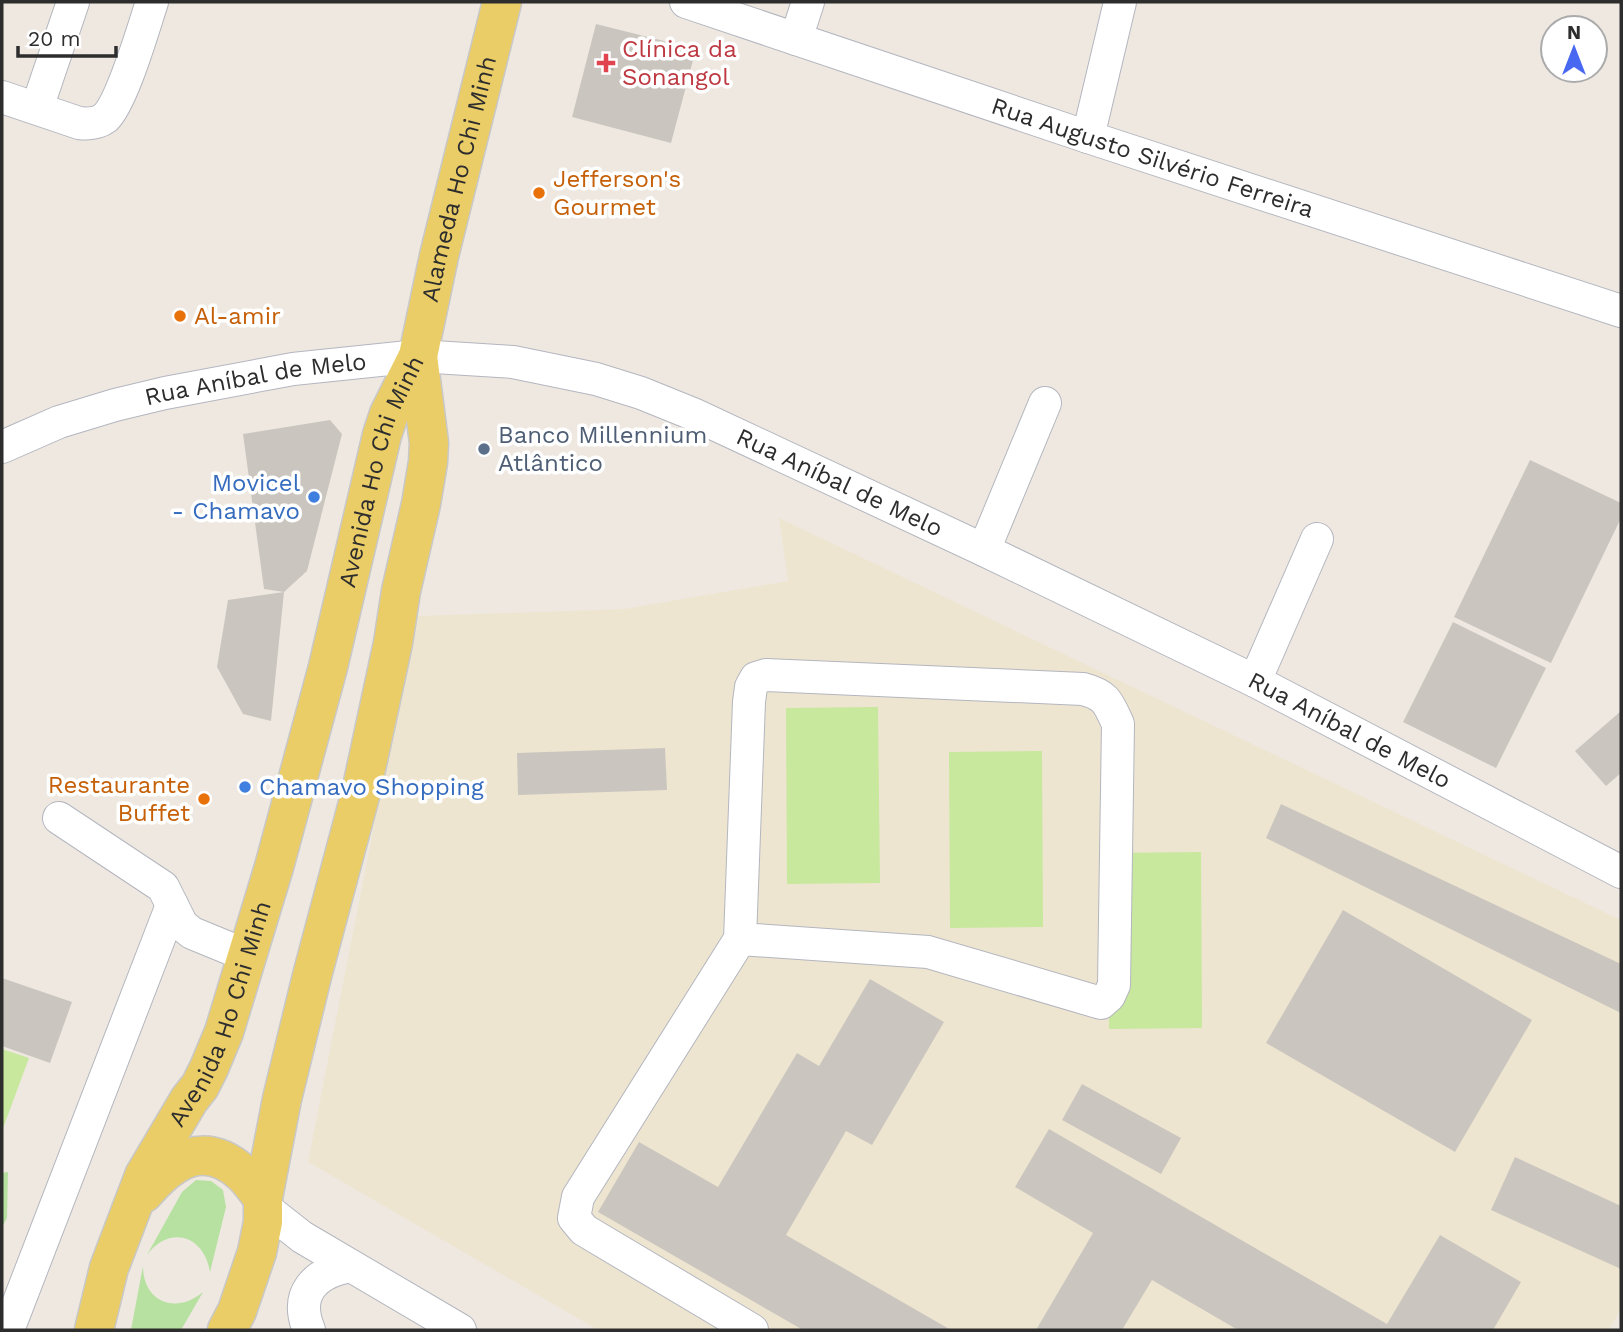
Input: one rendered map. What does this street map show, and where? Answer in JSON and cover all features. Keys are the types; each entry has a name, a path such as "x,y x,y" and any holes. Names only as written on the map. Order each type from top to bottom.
{"main road":[{"name":"Alameda Ho Chi Minh","path":"418,356 439,256 502,2"},
{"name":"Avenida Ho Chi Minh","path":"93,1330 109,1268 144,1176 209,1068 225,1032 328,667 382,435 389,414 418,356"},
{"name":"Avenida Ho Chi Minh","path":"227,1330 237,1311 257,1252 263,1222 263,1198 282,1099 361,792 421,504 429,443 418,356"},
{"path":"130,1213 143,1193 159,1176 178,1161 200,1155 214,1157 242,1173 263,1198"}],"street":[{"path":"37,108 73,2"},
{"path":"2,97 88,124 106,117 118,99 152,2"},
{"name":"Rua Augusto Silvério Ferreira","path":"686,2 1088,137 1621,310"},
{"path":"796,39 808,2"},
{"path":"1088,137 1120,2"},
{"name":"Rua Aníbal de Melo","path":"2,447 60,422 115,405 293,369 418,356 513,362 596,379 642,393 693,414 984,550 1255,681 1621,873"},
{"path":"984,550 1045,403"},
{"path":"1255,681 1317,539"},
{"path":"735,1326 584,1230 574,1218 578,1197 740,939 749,702 751,687 756,678 766,675 1083,689 1097,692 1107,700 1118,723 1114,985 1109,996 1101,1003 928,952 740,939"},
{"path":"59,818 163,887 182,925 192,933 248,956"},
{"path":"8,1330 172,905"},
{"path":"263,1198 269,1211 302,1237 460,1330"},
{"path":"309,1330 303,1305 307,1293 324,1274 350,1266"}],"shaded area":[{"path":"779,518 1621,920 1621,1309 1609,1330 598,1330 308,1162 415,616 624,609 788,581"}],"green space":[{"path":"878,707 880,883 787,884 786,708"},
{"path":"1042,751 1043,927 950,928 949,752"},
{"path":"1201,852 1202,1028 1109,1029 1108,853"},
{"path":"2,1049 29,1058 2,1131"},
{"path":"8,1172 7,1218 2,1227 2,1173"},
{"path":"196,1180 211,1181 223,1190 226,1207 210,1272 201,1250 184,1238 165,1240 147,1255 182,1192"},
{"path":"143,1266 144,1278 149,1288 163,1301 182,1303 203,1292 181,1330 131,1330"}],"building":[{"path":"596,24 696,49 671,143 572,117"},
{"path":"330,420 342,434 307,571 284,592 264,589 243,434"},
{"path":"1530,460 1621,503 1621,518 1551,663 1454,617"},
{"path":"284,592 271,721 243,714 217,667 228,600"},
{"path":"1453,622 1546,668 1496,768 1403,722"},
{"path":"1621,711 1621,773 1606,786 1575,751"},
{"path":"665,748 667,790 518,795 517,753"},
{"path":"1281,804 1621,964 1621,1013 1266,838"},
{"path":"1343,910 1532,1020 1455,1152 1266,1043"},
{"path":"2,978 72,1002 50,1063 2,1046"},
{"path":"870,979 944,1022 872,1145 846,1131 786,1235 951,1330 803,1330 598,1212 639,1142 718,1187 797,1053 819,1066"},
{"path":"1082,1084 1181,1138 1161,1174 1062,1120"},
{"path":"1049,1129 1387,1324 1440,1235 1521,1282 1493,1330 1238,1330 1152,1280 1122,1330 1036,1330 1093,1233 1015,1187"},
{"path":"1515,1157 1621,1206 1621,1269 1491,1210"}],"place":[{"name":"Clínica da Sonangol","path":"606,63"},
{"name":"Jefferson's Gourmet","path":"539,193"},
{"name":"Al-amir","path":"180,316"},
{"name":"Banco Millennium Atlântico","path":"484,449"},
{"name":"Movicel - Chamavo","path":"314,497"},
{"name":"Chamavo Shopping","path":"245,787"},
{"name":"Restaurante Buffet","path":"204,799"}]}
